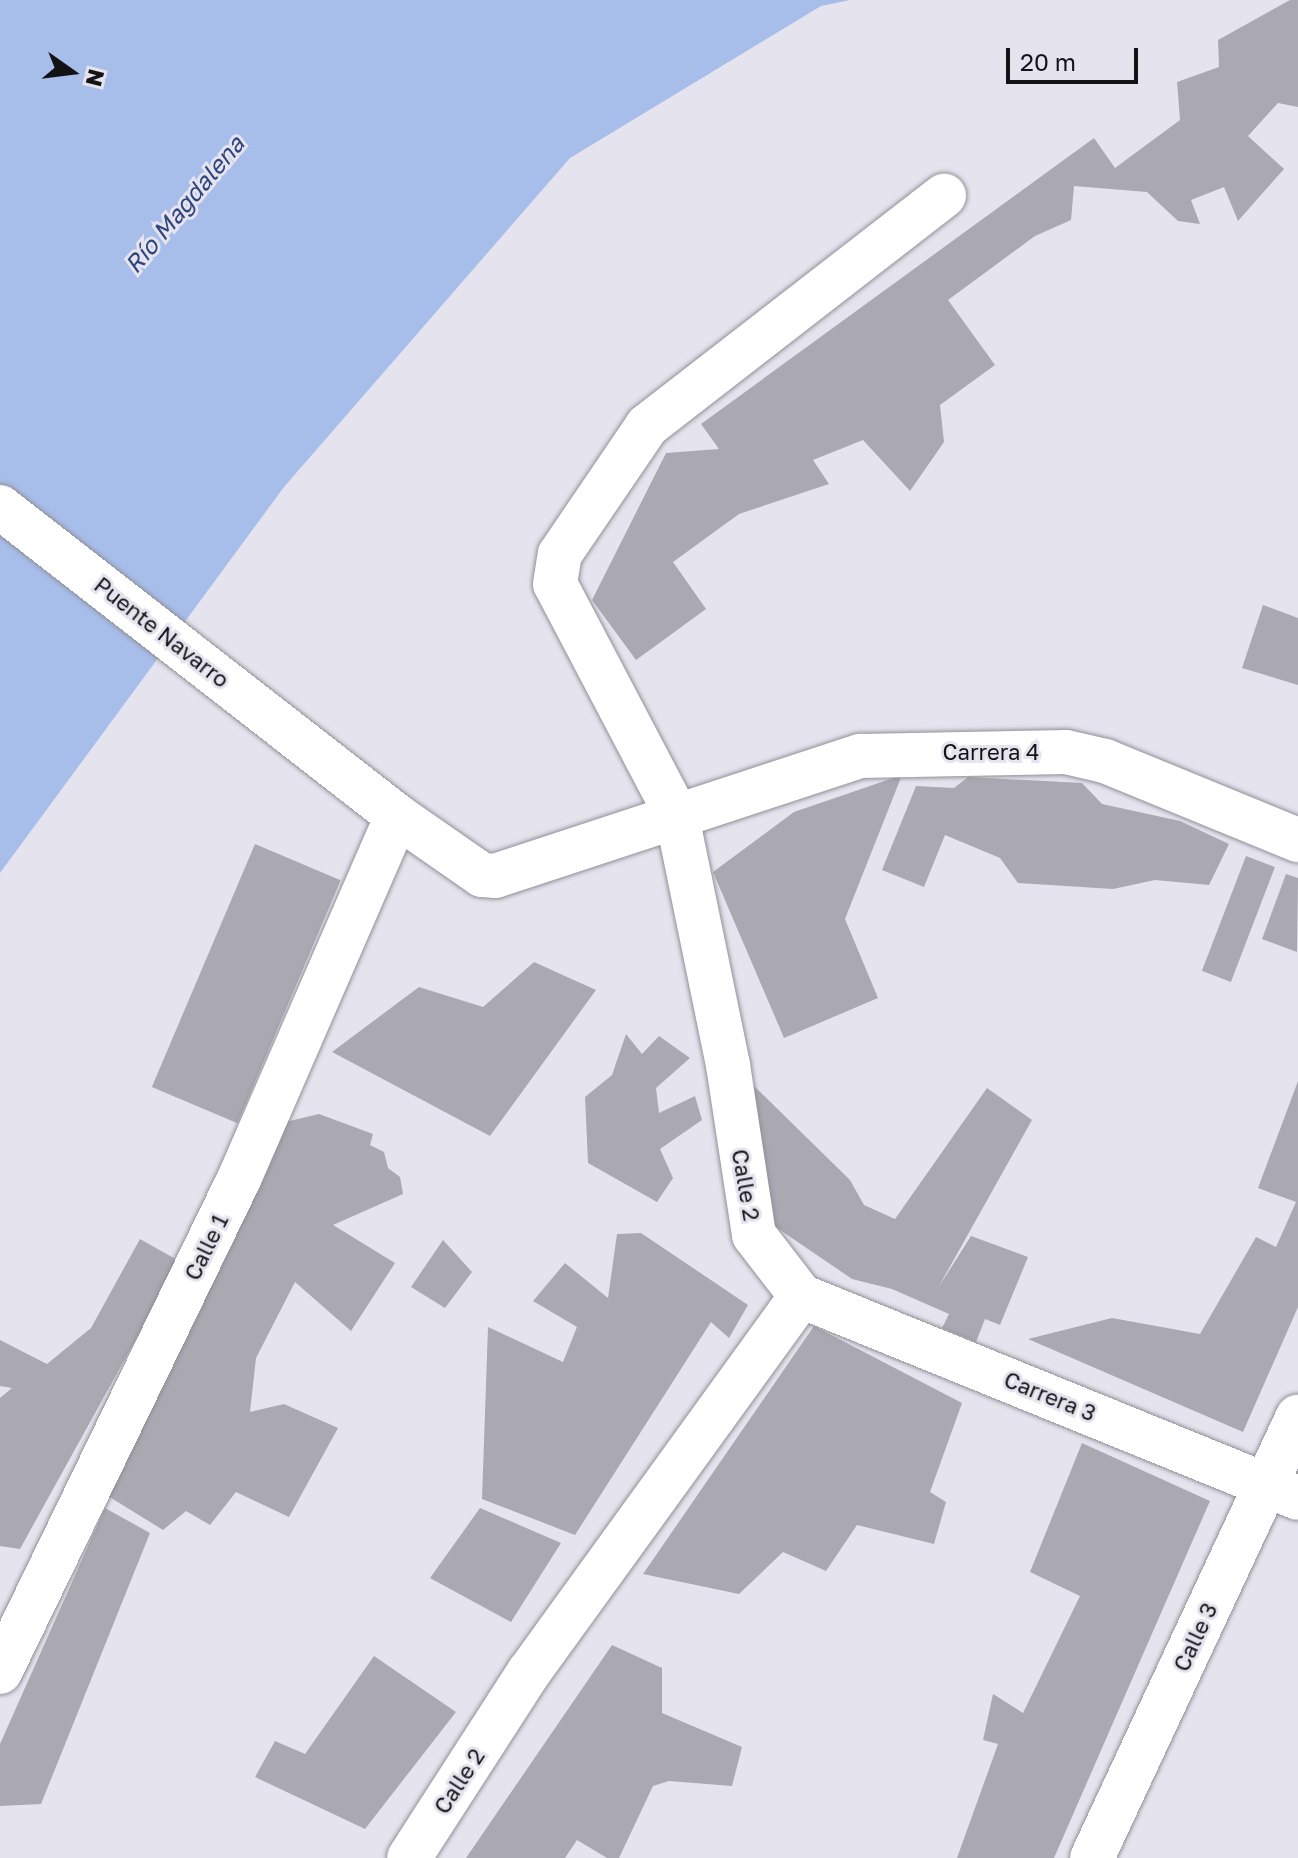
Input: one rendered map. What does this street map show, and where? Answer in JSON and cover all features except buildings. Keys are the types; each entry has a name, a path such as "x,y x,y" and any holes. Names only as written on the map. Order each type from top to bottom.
{"street":[{"name":"Calle 2","path":"409,1858 529,1672 801,1296 754,1235 728,1065 677,816 555,584 560,554 647,426 944,196"},
{"name":"Puente Navarro","path":"0,507 397,816"},
{"name":"Carrera 4","path":"397,816 489,876 861,756 1052,752 1105,761 1298,840"},
{"name":"Calle 1","path":"0,1672 239,1179 397,816"},
{"name":"Carrera 3","path":"801,1296 1282,1490"},
{"name":"Calle 3","path":"1092,1858 1282,1490 1298,1417"}],"water":[{"name":"Río Magdalena","path":"0,0 850,0 821,6 570,158 284,487 0,873"}]}
